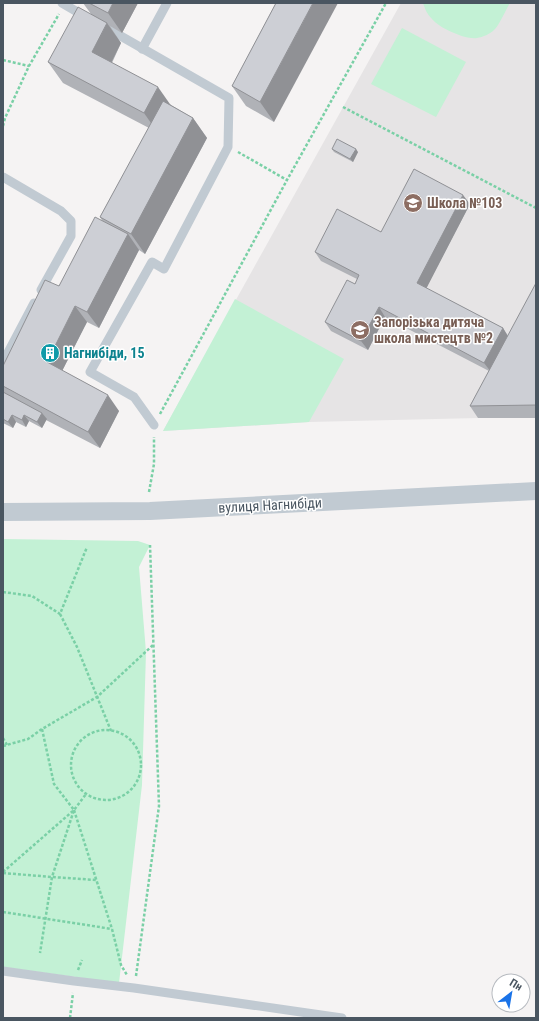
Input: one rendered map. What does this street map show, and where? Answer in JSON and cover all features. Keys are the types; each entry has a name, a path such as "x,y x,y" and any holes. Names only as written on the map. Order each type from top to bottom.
{"street":[{"name":"вулиця Нагнибіди","path":"3,512 150,511 536,491"}],"lane":[{"path":"142,49 167,3"},
{"path":"63,4 142,49 231,94 228,147 164,269 152,262 90,372 134,396 154,426"},
{"path":"3,177 61,211 71,221 71,236 5,358"},
{"path":"3,971 342,1018"}],"path":[{"path":"150,492 154,464 154,426 287,180 386,3"},
{"path":"3,126 5,118 29,66 63,4"},
{"path":"3,60 29,66"},
{"path":"343,107 536,208"},
{"path":"228,147 287,180"},
{"path":"134,988 159,806 150,545"},
{"path":"60,614 87,547"},
{"path":"3,592 32,596 60,614 77,647 111,731"},
{"path":"3,738 4,746 28,739 42,729 97,697 154,645"},
{"path":"42,729 54,784 74,810 122,965"},
{"path":"99,731 111,731 122,734 131,741 138,750 141,761 140,773 136,784 129,792 119,798 108,801 96,799 86,794 77,786 72,776 71,764 73,752 79,742 88,735 99,731"},
{"path":"3,872 74,810 86,794"},
{"path":"40,953 52,878 74,810"},
{"path":"3,872 52,878 96,880"},
{"path":"3,912 112,929"}],"shaded area":[{"name":"Школа №103","path":"401,3 536,3 536,310 478,418 309,422 163,431"}],"green space":[{"path":"423,3 510,3 494,30 484,36 472,38 460,35 440,26 429,15"},
{"path":"402,28 466,62 436,117 371,84"},
{"path":"235,299 344,359 309,422 163,431"},
{"path":"3,539 138,541 150,545 139,567 146,652 142,785 119,983 3,967"}],"building":[{"path":"89,3 113,3 108,13"},
{"path":"276,3 313,3 260,102 232,86"},
{"path":"78,7 107,23 92,52 158,87 144,113 48,62"},
{"path":"163,101 193,118 131,234 100,217"},
{"path":"337,139 356,149 350,159 332,149"},
{"path":"414,169 463,195 417,283 503,328 484,363 379,307 361,341 325,322 347,280 355,284 359,275 315,252 337,209 381,232"},
{"path":"95,217 128,234 87,312 75,306 47,362 108,395 88,432 3,386 3,366 45,280 59,286"},
{"path":"536,283 536,405 470,406"},
{"path":"3,392 42,413 37,422 24,415 22,420 12,415 8,422 3,419"}],"place":[{"name":"Школа №103","path":"413,203"},
{"name":"Запорізька дитяча школа мистецтв №2","path":"360,330"},
{"name":"Нагнибіди, 15","path":"50,353"}]}
